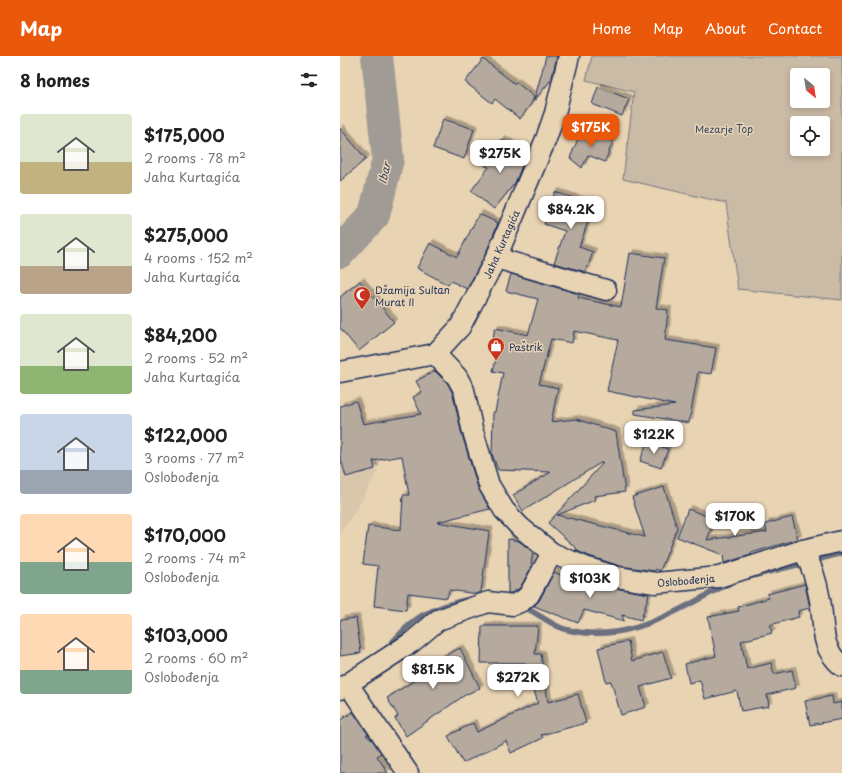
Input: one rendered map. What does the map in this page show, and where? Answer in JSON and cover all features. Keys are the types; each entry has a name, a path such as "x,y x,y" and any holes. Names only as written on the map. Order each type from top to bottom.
{"street":[{"name":"Jaha Kurtagića","path":"435,354 460,327 496,258 546,139 555,113 569,56"},
{"path":"496,258 606,290"},
{"path":"340,372 435,354"},
{"name":"Oslobođenja","path":"435,354 457,377 464,390 472,428 489,485 504,510 520,527 552,553 585,568 617,577 655,583 720,577 808,559 842,541"},
{"path":"408,773 344,687 412,642 438,620 488,602 517,603 529,595 552,553"},
{"path":"808,559 820,600 825,644 830,654 842,666"}],"shaded area":[{"path":"360,403 377,472 358,507 340,533 340,408"}],"green space":[{"name":"Mezarje Top","path":"592,56 842,56 842,300 738,289 726,203 623,179 634,92 586,80"}],"building":[{"path":"546,56 557,56 551,82 550,81 534,101"},
{"path":"483,59 515,84 516,82 534,97 531,104 520,119 495,99 492,103 465,82"},
{"path":"598,87 629,99 622,116 592,104"},
{"path":"443,119 474,129 464,159 433,148"},
{"path":"340,128 366,159 340,181"},
{"path":"582,129 613,141 605,162 588,155 582,168 570,158"},
{"path":"502,139 527,155 522,162 523,163 515,183 494,209 471,191 489,167 485,166"},
{"path":"555,192 594,205 579,247 593,252 586,272 554,263 565,231 544,224"},
{"path":"479,214 498,223 486,253 467,289 451,281 448,285 417,268 430,243 457,257"},
{"path":"630,253 664,258 656,308 668,310 665,340 716,348 711,374 698,372 689,423 635,414 635,410 675,405 607,391 618,340 574,331 572,343 551,339 539,384 558,388 551,422 576,419 616,432 625,492 594,496 595,500 557,515 645,537 632,497 664,487 677,528 660,571 656,569 655,571 620,566 575,550 578,550 548,523 603,463 602,462 523,511 513,495 551,472 498,470 492,454 493,412 495,412 503,373 493,371 499,348 491,346 495,328 528,335 538,299 506,291 511,274 579,294 578,298 621,307"},
{"name":"Džamija Sultan Murat II","path":"360,281 394,322 359,351 340,328 340,297"},
{"path":"435,371 448,384 453,394 461,431 478,488 490,509 437,522 490,531 481,592 477,594 449,590 447,598 408,593 406,610 374,606 378,566 363,564 368,526 401,530 403,495 409,495 402,456 373,461 375,469 346,477 340,456 340,406 356,401 363,424 421,414 413,397 422,392 416,381"},
{"path":"647,442 668,449 661,468 640,461"},
{"path":"688,509 715,519 707,540 767,532 765,524 792,517 798,539 724,563 723,555 677,537"},
{"path":"508,539 519,541 533,552 531,564 533,564 520,588 511,593 508,593"},
{"path":"554,572 565,577 567,572 614,588 649,594 641,620 622,615 624,621 584,610 578,623 534,606 539,601"},
{"path":"805,584 810,608 798,611 799,617 770,625 772,633 741,641 747,669 771,663 774,674 792,670 796,688 767,695 769,706 741,711 737,691 705,699 700,680 689,683 685,664 716,656 708,617 739,611 738,607 769,598 767,594"},
{"path":"356,618 361,653 340,656 340,620"},
{"path":"482,626 538,626 535,654 541,654 548,702 578,694 586,723 541,735 543,738 511,753 506,741 463,763 448,736 473,723 477,732 538,703 525,663 481,663"},
{"path":"628,641 632,661 663,652 671,678 640,687 646,707 621,715 611,681 606,682 598,648"},
{"path":"460,648 480,688 465,695 406,736 395,718 398,716 387,698 415,680 409,672 428,659 431,663"},
{"path":"832,696 833,704 842,702 842,719 810,725 805,701"},
{"path":"353,712 368,734 366,735 373,741 381,753 377,756 388,773 340,773 340,720"}],"waterway":[{"name":"Ibar","path":"340,252 374,215 388,159 377,56"},
{"path":"813,561 842,553"},
{"path":"749,577 805,563"},
{"path":"522,606 554,625 564,629 587,633 609,633 630,629 671,614 730,583"},
{"path":"386,649 408,626 423,615 470,599"}],"place":[{"name":"Džamija Sultan Murat II","path":"362,310"},
{"name":"Paštrik","path":"496,361"}]}
